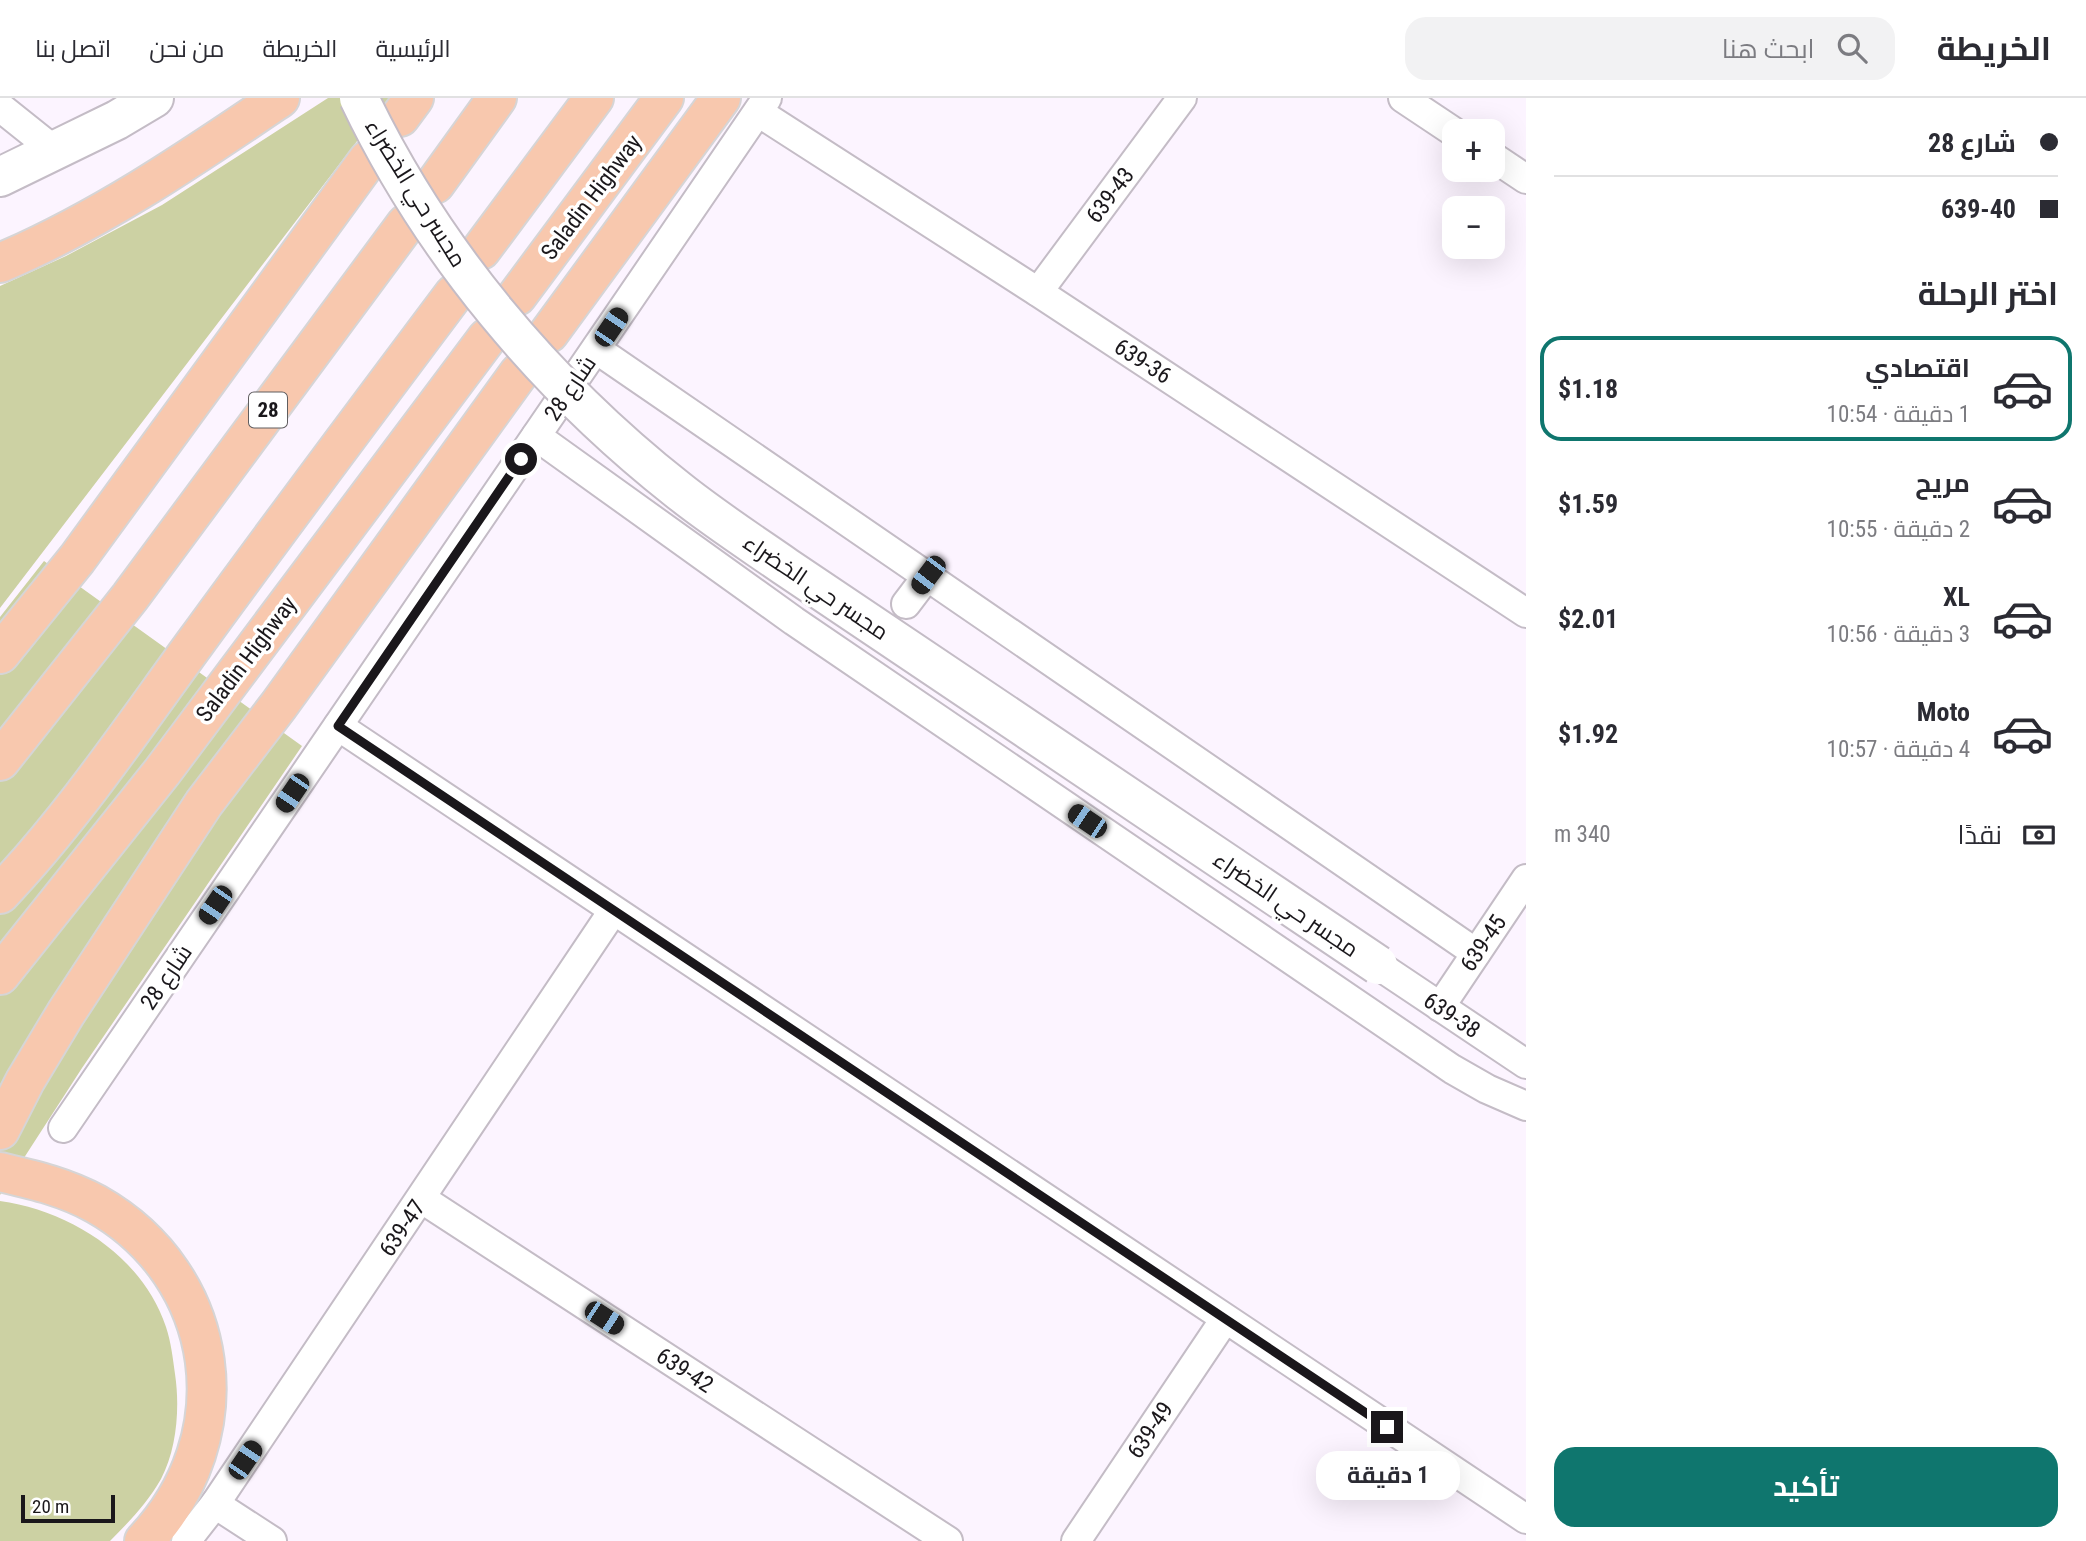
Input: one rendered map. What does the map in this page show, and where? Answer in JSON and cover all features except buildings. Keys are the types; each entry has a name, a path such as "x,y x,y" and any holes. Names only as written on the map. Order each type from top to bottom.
{"highway":[{"path":"0,263 127,199 280,98"},
{"path":"435,184 498,98"},
{"path":"481,250 594,98"},
{"name":"Saladin Highway","path":"517,296 664,98"},
{"path":"549,333 721,98"},
{"path":"0,654 77,559 368,160"},
{"name":"28","path":"0,761 130,597 406,224"},
{"path":"0,894 85,796 194,644 454,294"},
{"name":"Saladin Highway","path":"0,975 162,772 487,338"},
{"path":"0,1129 32,1069 204,803 279,705 519,373"},
{"path":"0,1172 45,1182 96,1204 132,1229 156,1253 176,1279 189,1304 198,1330 206,1373 204,1429 198,1455 181,1492 144,1541"}],"street":[{"path":"0,177 117,120 154,98"},
{"name":"مجسر حي الخضراء","path":"359,98 408,187 485,299 557,381 632,452 707,512 786,567 1378,965"},
{"name":"639-43","path":"1038,292 1182,98"},
{"path":"1403,98 1442,124"},
{"name":"639-36","path":"762,105 1038,292 1526,613"},
{"name":"شارع 28","path":"63,1128 762,105"},
{"path":"0,107 55,150"},
{"path":"1505,165 1526,179"},
{"path":"596,349 1476,953"},
{"path":"536,436 868,655 1452,1069 1487,1089 1526,1106"},
{"path":"906,604 928,575"},
{"path":"338,726 1526,1519"},
{"name":"639-45","path":"1440,1007 1526,879"},
{"name":"639-47","path":"186,1541 215,1504 422,1199 613,911"},
{"name":"639-38","path":"1378,965 1526,1064"},
{"name":"639-42","path":"422,1199 948,1541"},
{"name":"639-49","path":"1076,1541 1225,1319"},
{"path":"215,1504 272,1541"},
{"path":"1517,1541 1526,1528"}],"green space":[{"path":"328,98 390,98 0,608 0,286 66,256 162,205"},
{"path":"44,561 302,746 82,1068 0,1195 0,617"},
{"path":"0,1201 53,1215 101,1241 140,1279 155,1302 166,1327 173,1356 177,1400 171,1455 150,1496 110,1541 0,1541"}],"route":[{"path":"521,459 338,726 1387,1427"}]}
